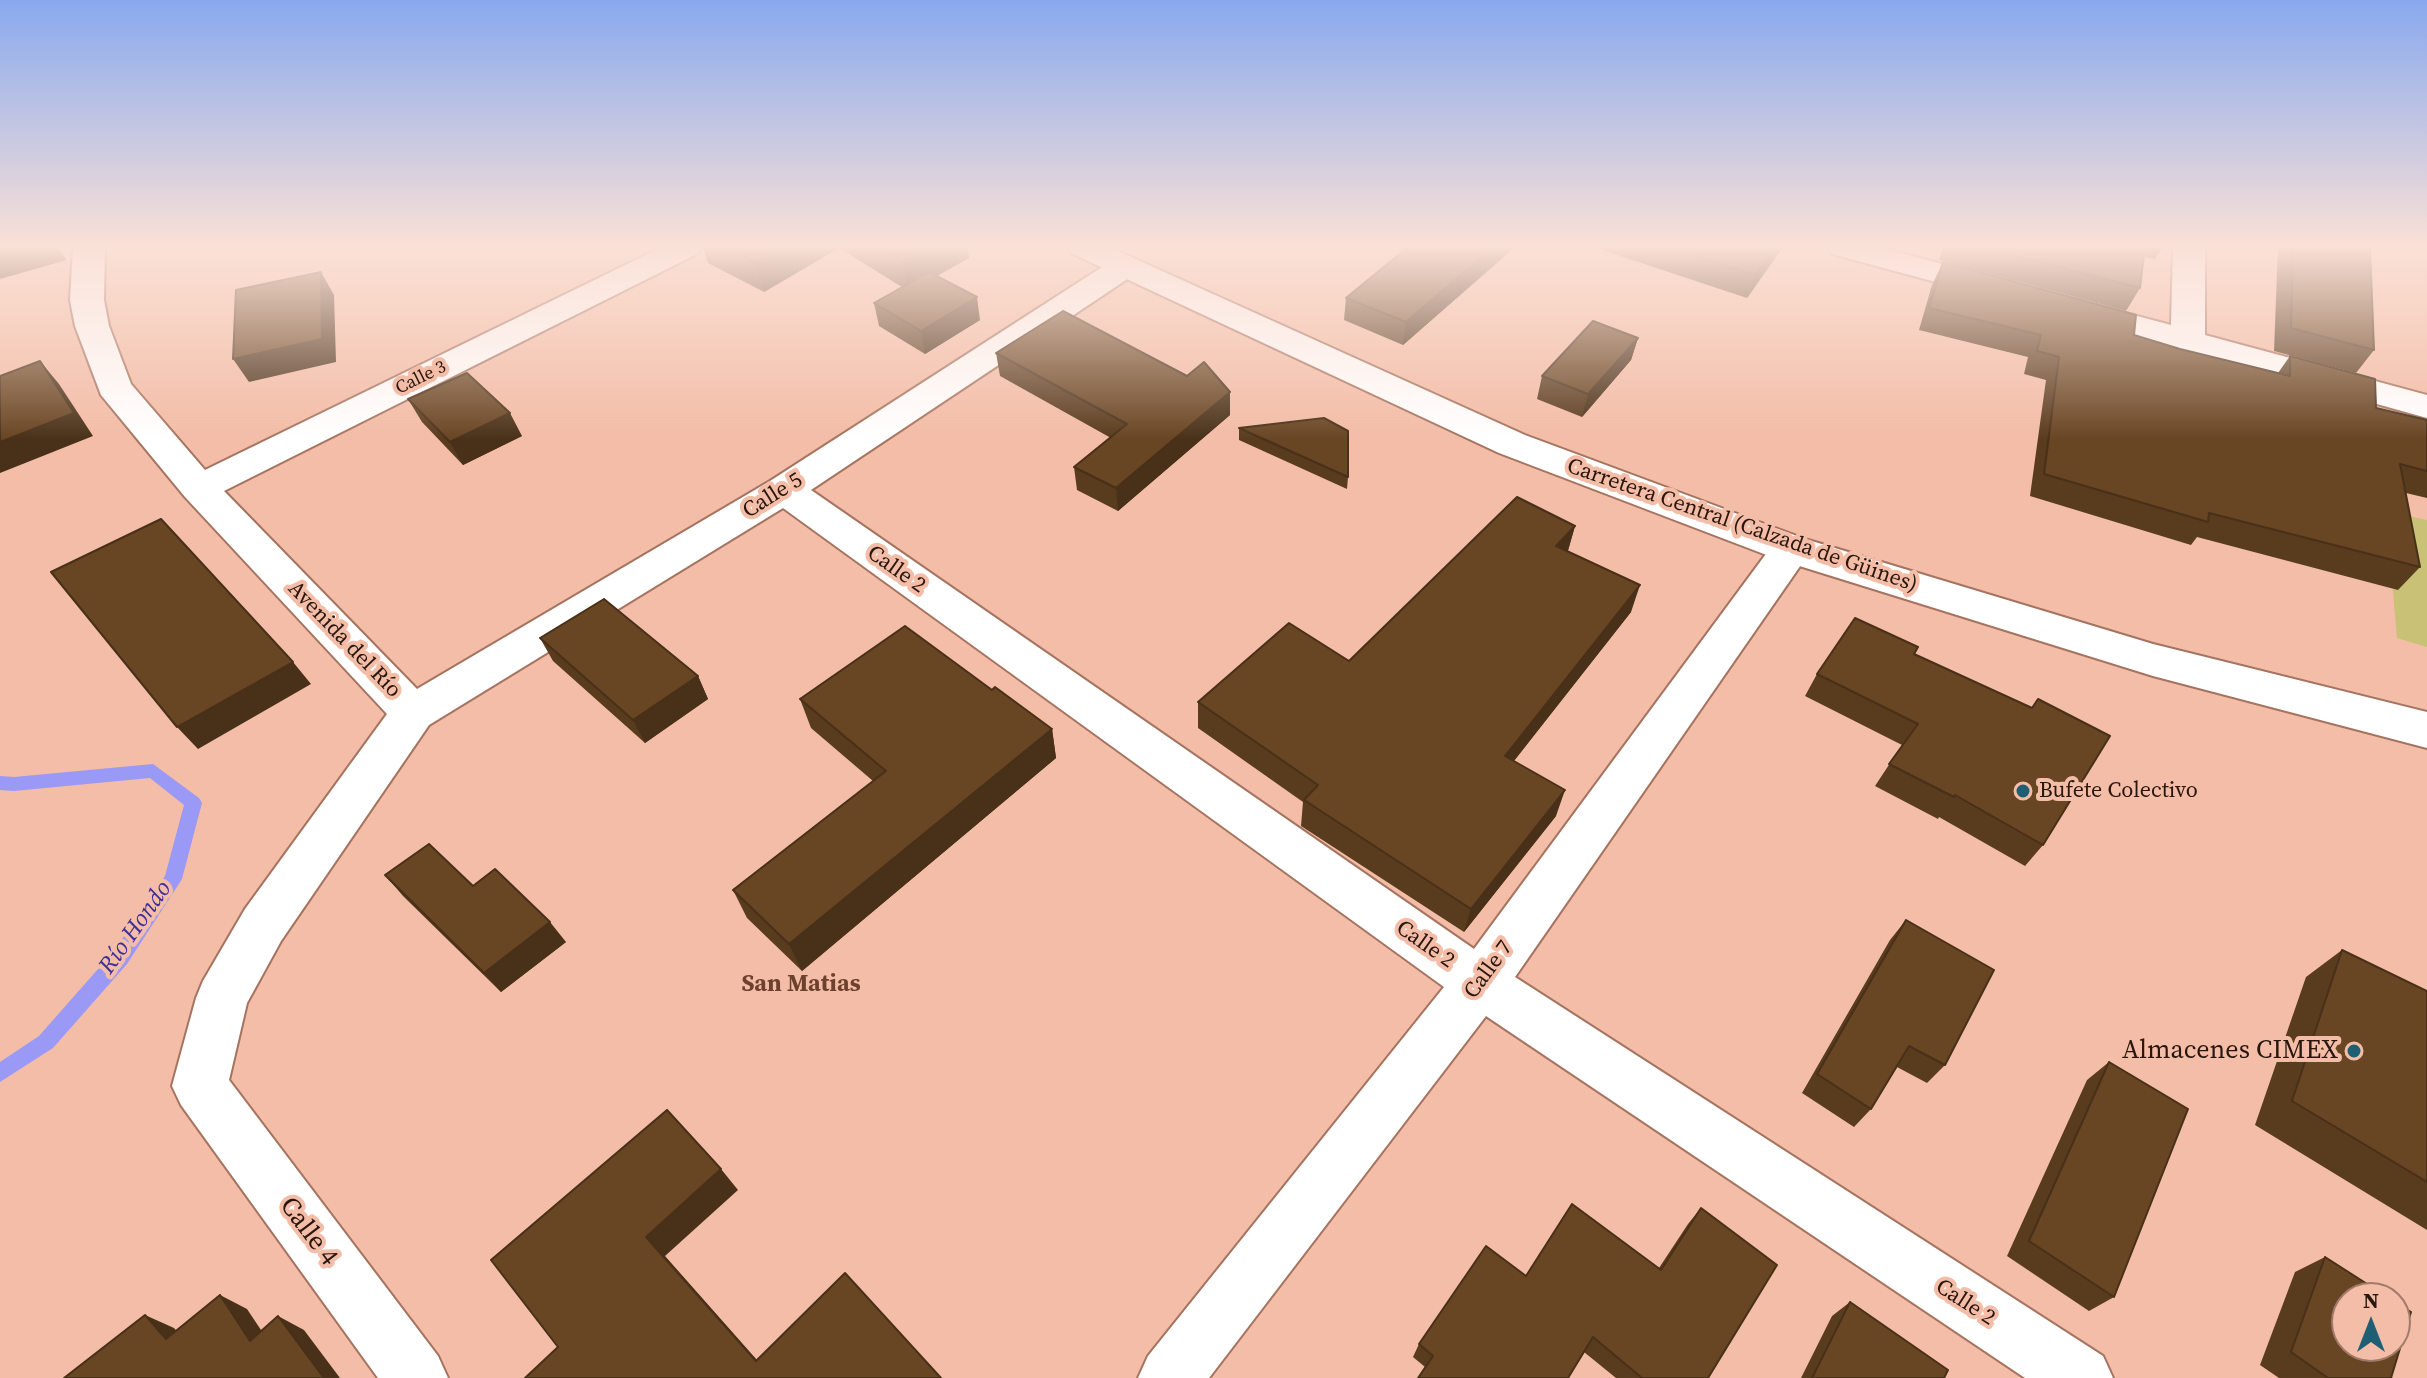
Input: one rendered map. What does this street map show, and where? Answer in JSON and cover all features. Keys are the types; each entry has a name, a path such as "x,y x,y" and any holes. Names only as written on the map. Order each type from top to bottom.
{"street":[{"name":"Avenida del Río","path":"89,311 114,387 199,488 413,713 263,925 222,998 200,1086"},
{"name":"Calle 3","path":"199,488 556,311"},
{"name":"Calle 5","path":"413,713 784,490 1056,311"},
{"name":"Carretera Central (Calzada de Güines)","path":"1221,311 1512,444 1791,549 2153,660 2427,730"},
{"path":"2079,311 2427,407"},
{"path":"2188,311 2188,341"},
{"name":"Calle 2","path":"784,490 1480,983 2081,1378"},
{"name":"Calle 7","path":"1170,1378 1480,983 1791,549"},
{"name":"Calle 4","path":"200,1086 416,1378"}],"shaded area":[{"path":"2386,511 2427,520 2427,647 2397,638"}],"building":[{"path":"235,311 322,311 322,339 233,359"},
{"path":"888,311 953,311 921,331"},
{"path":"1064,311 1187,376 1204,362 1230,392 1116,488 1074,467 1127,424 996,353"},
{"path":"1379,311 1418,311 1406,322"},
{"path":"1943,311 2123,311 2136,315 2134,335 2180,349 2290,376 2290,356 2375,379 2376,408 2427,420 2427,471 2400,464 2420,567 2209,513 2208,522 2044,474 2059,357 2037,351 2041,335"},
{"path":"2291,311 2372,311 2374,350 2291,328"},
{"path":"1593,321 1638,338 1588,394 1542,376"},
{"path":"40,361 74,413 0,442 0,376"},
{"path":"467,373 510,413 450,442 408,399"},
{"path":"1324,418 1348,431 1348,477 1239,428"},
{"path":"1517,497 1575,526 1556,546 1640,585 1505,756 1565,790 1471,909 1304,800 1318,785 1198,702 1289,623 1349,661"},
{"path":"161,519 293,662 177,727 51,572"},
{"path":"604,599 698,676 633,720 540,638"},
{"path":"1855,618 1918,647 1914,654 2032,708 2038,699 2110,736 2043,845 1955,795 1889,764 1918,724 1817,674"},
{"path":"905,626 992,690 995,687 1052,729 789,944 733,890 886,771 800,699"},
{"path":"429,844 473,886 495,869 550,922 484,973 385,875"},
{"path":"1906,920 1994,970 1945,1065 1909,1046 1871,1109 1817,1074"},
{"path":"2342,950 2427,991 2427,1182 2292,1101"},
{"path":"2109,1062 2188,1109 2114,1297 2029,1241"},
{"path":"667,1110 721,1169 646,1237 756,1361 845,1273 941,1378 525,1378 558,1347 491,1260"},
{"path":"1572,1204 1661,1270 1701,1208 1777,1265 1708,1378 1642,1378 1593,1337 1568,1378 1418,1378 1433,1356 1419,1344 1486,1246 1526,1276"},
{"path":"2325,1257 2364,1282 2331,1282 2331,1362 2396,1362 2391,1378 2328,1378 2291,1352"},
{"path":"220,1295 250,1341 278,1316 324,1378 64,1378 145,1315 166,1339"},
{"path":"1850,1302 1948,1370 1944,1378 1812,1378"}],"waterway":[{"name":"Río Hondo","path":"0,783 153,771 193,803 173,879 120,958 46,1042 0,1073"}],"place":[{"name":"Bufete Colectivo","path":"2023,791"},
{"name":"Almacenes CIMEX","path":"2354,1051"}],"district":[{"name":"San Matias","path":"801,985"}]}
